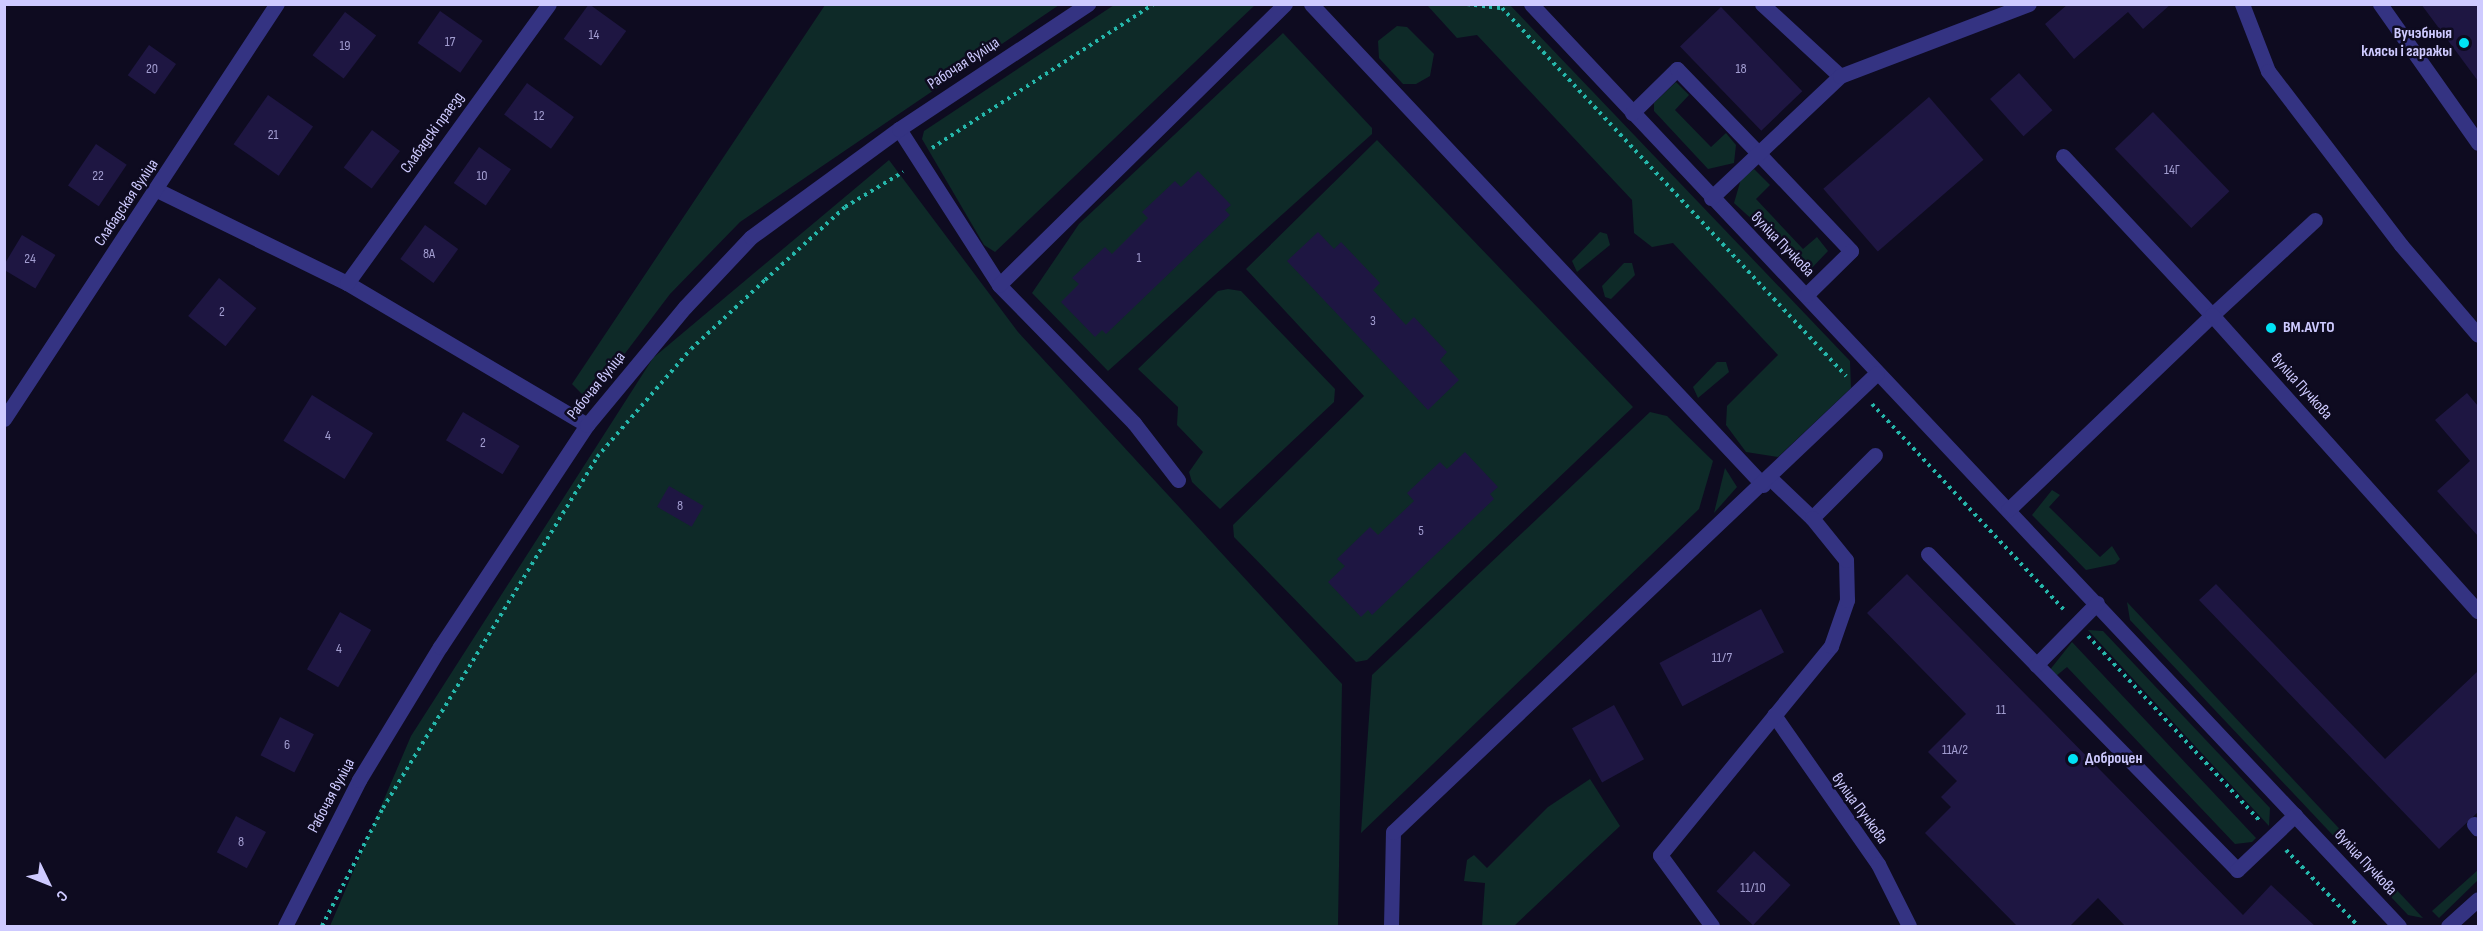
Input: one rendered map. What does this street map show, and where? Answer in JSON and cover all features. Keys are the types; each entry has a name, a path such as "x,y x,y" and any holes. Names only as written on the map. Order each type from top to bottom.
{"street":[{"name":"Слабадская вуліца","path":"4,419 278,4"},
{"name":"Слабадскі праезд","path":"347,283 549,4"},
{"name":"Рабочая вуліца","path":"285,927 359,780 587,424 751,237 899,129 1088,4"},
{"path":"999,285 1285,4"},
{"path":"1311,4 1766,482 1812,518 1846,560 1847,600 1831,646 1660,855 1712,927"},
{"name":"вуліца Пучкова","path":"1531,4 1711,198 1806,295 1877,373 2097,603 2399,927"},
{"path":"1762,4 1840,76"},
{"path":"1711,198 1760,155 1840,76 2029,4"},
{"path":"2242,4 2268,71 2401,245 2478,335"},
{"path":"2380,4 2478,143"},
{"path":"1632,113 1677,69 1760,155 1851,251 1806,295"},
{"path":"899,129 915,159 999,285 1134,423 1178,480"},
{"name":"вуліца Пучкова","path":"2063,156 2212,315 2478,611"},
{"path":"157,190 347,283 587,424"},
{"path":"2008,510 2315,220"},
{"path":"1391,927 1393,831 1861,393 1877,373"},
{"path":"1812,518 1875,455"},
{"path":"1928,554 2237,870 2295,815"},
{"path":"2036,665 2097,603"},
{"name":"вуліца Пучкова","path":"1774,715 1878,864 1909,927"},
{"path":"2448,927 2478,899"}],"path":[{"path":"322,927 383,808 597,457 691,349 845,207 1154,4"},
{"path":"1467,4 1502,8 2358,927"}],"green space":[{"path":"825,5 1059,5 740,222 670,294 589,401 572,384"},
{"path":"1114,5 1255,5 995,252 984,245 922,139 924,131"},
{"path":"1427,5 1510,5 1850,361 1851,388 1778,457 1746,452 1726,425 1727,406 1778,355 1673,243 1652,247 1634,233 1632,200 1477,35 1457,38"},
{"path":"1397,26 1407,27 1434,54 1430,76 1416,84 1403,84 1379,58 1378,41"},
{"path":"1283,33 1372,128 1372,134 1108,371 1032,293 1079,224"},
{"path":"1676,82 1689,95 1675,110 1711,147 1726,133 1736,145 1734,163 1708,169 1654,111 1654,103"},
{"path":"1377,140 1633,407 1367,660 1356,662 1234,537 1233,525 1364,396 1246,269"},
{"path":"889,160 1018,332 1342,684 1338,926 330,926 411,736 653,358"},
{"path":"1754,169 1770,185 1756,199 1803,249 1817,237 1828,251 1809,271 1734,203 1741,179"},
{"path":"1600,232 1607,234 1610,245 1577,272 1572,261"},
{"path":"1624,263 1632,263 1635,275 1611,299 1605,297 1602,286"},
{"path":"1228,289 1241,291 1335,389 1334,402 1220,509 1192,482 1189,472 1203,452 1177,425 1178,407 1138,369 1218,291"},
{"path":"1717,362 1726,362 1729,372 1698,398 1693,387"},
{"path":"1650,412 1667,416 1713,461 1699,509 1361,833 1372,675"},
{"path":"1725,468 1737,487 1714,513"},
{"path":"2052,490 2060,495 2049,507 2100,557 2112,546 2120,559 2115,564 2086,570 2032,515"},
{"path":"2127,602 2423,918 2408,915 2130,620"},
{"path":"2088,630 2103,631 2270,808 2269,826"},
{"path":"2072,642 2256,838 2252,842 2235,844 2067,667 2056,676 2049,671"},
{"path":"1590,779 1620,826 1514,926 1482,926 1485,883 1464,881 1467,860 1474,855 1487,868 1548,807"},
{"path":"2478,870 2478,880 2439,918 2432,911"}],"building":[{"path":"589,4 626,31 601,66 564,39"},
{"path":"2068,4 2171,4 2143,29 2128,12 2074,59 2045,24"},
{"name":"Вучэбныя клясы і гаражы","path":"2421,4 2478,4 2478,81"},
{"path":"1721,7 1802,91 1761,131 1680,47"},
{"path":"440,11 483,41 460,73 418,43"},
{"path":"345,12 376,35 344,79 313,55"},
{"path":"149,45 176,64 155,94 128,75"},
{"path":"2019,73 2052,110 2023,136 1990,99"},
{"path":"527,83 574,117 551,149 504,115"},
{"path":"268,95 313,127 279,176 234,144"},
{"path":"1929,97 1983,160 1878,251 1823,189"},
{"path":"2153,112 2229,191 2191,228 2115,149"},
{"path":"372,130 400,151 372,189 344,168"},
{"path":"96,144 127,165 99,206 68,185"},
{"path":"479,147 511,169 486,205 454,183"},
{"path":"1198,171 1231,205 1225,210 1230,215 1106,334 1102,330 1095,337 1061,302 1079,284 1072,278 1105,247 1112,254 1148,218 1142,212 1175,181 1181,187"},
{"path":"425,225 458,249 433,283 400,259"},
{"path":"1318,232 1334,249 1341,242 1380,283 1373,290 1406,325 1414,317 1447,352 1440,360 1459,380 1428,410 1287,261"},
{"path":"22,235 55,255 35,289 4,270 4,265"},
{"path":"219,278 256,308 225,346 188,316"},
{"path":"2467,393 2478,406 2478,536 2437,491 2470,461 2435,420"},
{"path":"312,395 373,433 344,479 283,441"},
{"path":"463,412 520,446 503,474 446,440"},
{"path":"1465,452 1498,487 1490,494 1494,499 1372,615 1368,610 1361,617 1328,582 1345,566 1337,559 1370,527 1378,535 1414,501 1407,493 1440,462 1447,469"},
{"path":"669,486 704,506 692,527 657,507"},
{"path":"1907,574 2243,915 2271,885 2316,927 2126,927 2098,898 2069,927 2018,927 1925,833 1951,807 1941,797 1957,781 1928,752 1966,714 1867,613"},
{"path":"2216,584 2385,759 2478,671 2478,812 2439,849 2199,600"},
{"path":"1761,609 1784,652 1682,706 1659,663"},
{"path":"340,612 371,630 338,687 307,669"},
{"path":"1614,705 1644,759 1602,782 1572,728"},
{"path":"280,717 314,734 294,773 260,755"},
{"path":"236,816 266,832 247,868 217,852"},
{"path":"1754,851 1791,885 1753,925 1716,891"}],"place":[{"name":"Вучэбныя клясы і гаражы","path":"2464,43"},
{"name":"BM.AVTO","path":"2271,328"},
{"name":"Доброцен","path":"2073,759"}]}
